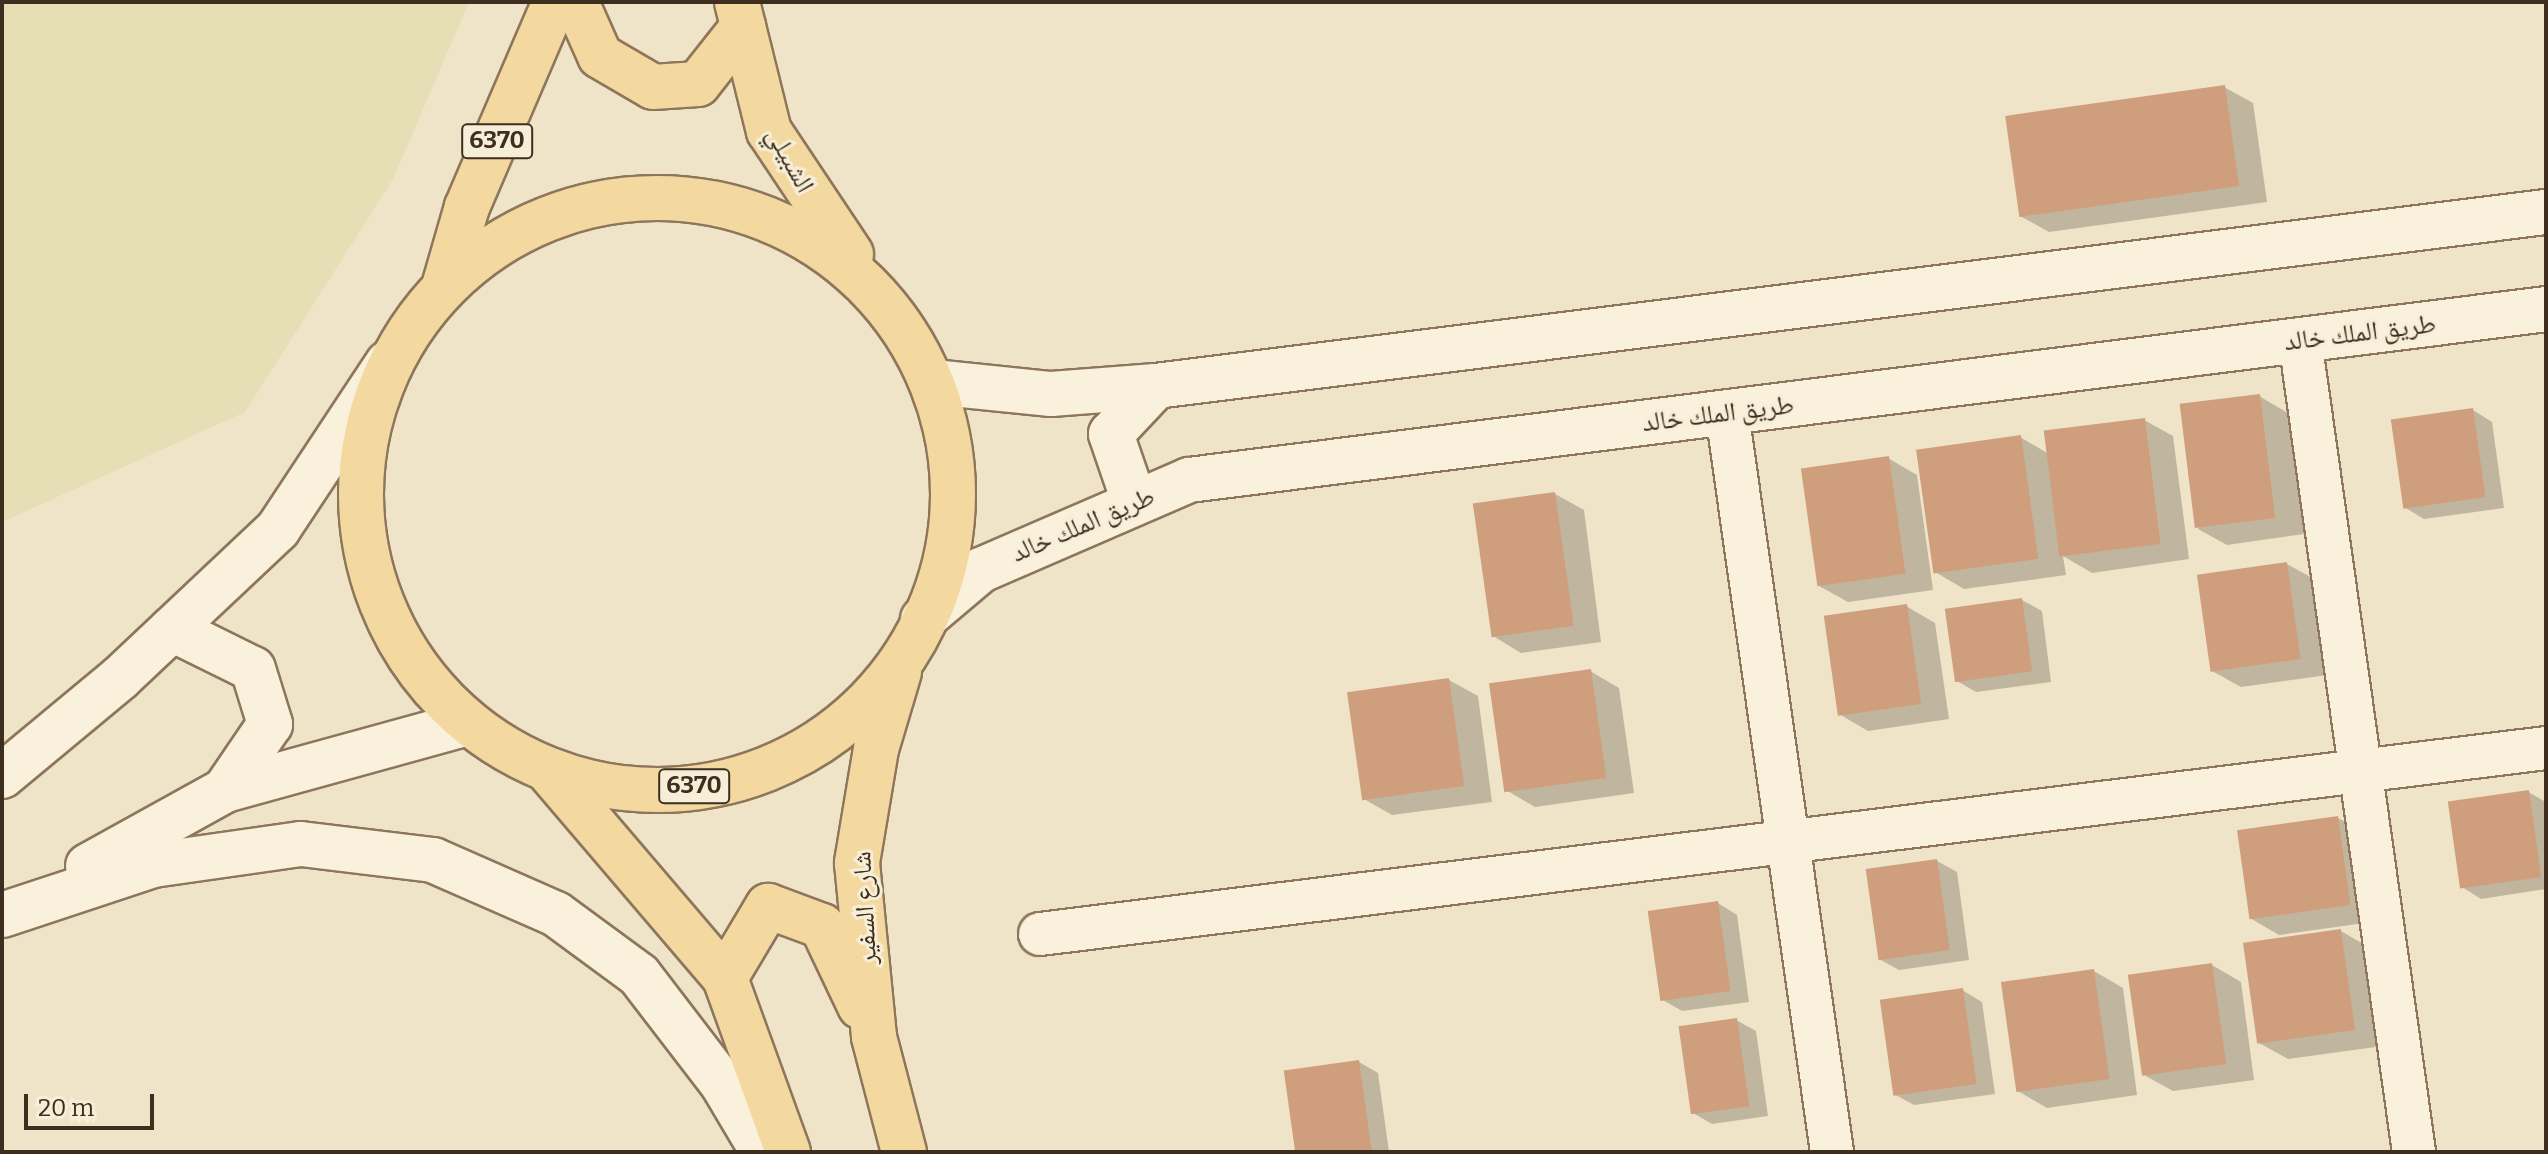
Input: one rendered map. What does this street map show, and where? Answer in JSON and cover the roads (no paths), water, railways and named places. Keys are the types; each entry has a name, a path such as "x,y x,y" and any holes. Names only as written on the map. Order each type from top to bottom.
{"main road":[{"name":"6370","path":"445,283 467,207 555,2"},
{"path":"576,2 600,56 653,87 698,84 740,15"},
{"name":"الشبيلي","path":"740,15 769,131 883,298"},
{"name":"6370","path":"618,197 688,199 716,200 808,235 883,298 933,382 954,478 943,576 901,664 832,735 744,779 647,793 550,773 465,724 402,648 365,557 361,459 388,363 445,283 525,226 618,197"},
{"name":"شارع السفير","path":"901,664 876,749 857,863 874,1037 904,1152"},
{"name":"6370","path":"550,773 725,978 788,1152"},
{"path":"725,978 768,906 822,926 874,1037"}],"street":[{"path":"933,382 1051,394 1156,386 2546,212"},
{"name":"طريق الملك خالد","path":"923,619 981,570 1134,501 1189,480 2546,309"},
{"path":"2300,340 2414,1152"},
{"path":"2,776 172,629 278,529 388,363"},
{"path":"1134,501 1111,434 1156,386"},
{"path":"1727,413 1832,1152"},
{"path":"172,629 253,669 270,724 225,790"},
{"path":"2,914 225,790 465,724"},
{"path":"1040,934 2546,748"},
{"path":"2,914 153,865 301,844 433,860 556,914 639,975 722,1083 763,1152"}]}
